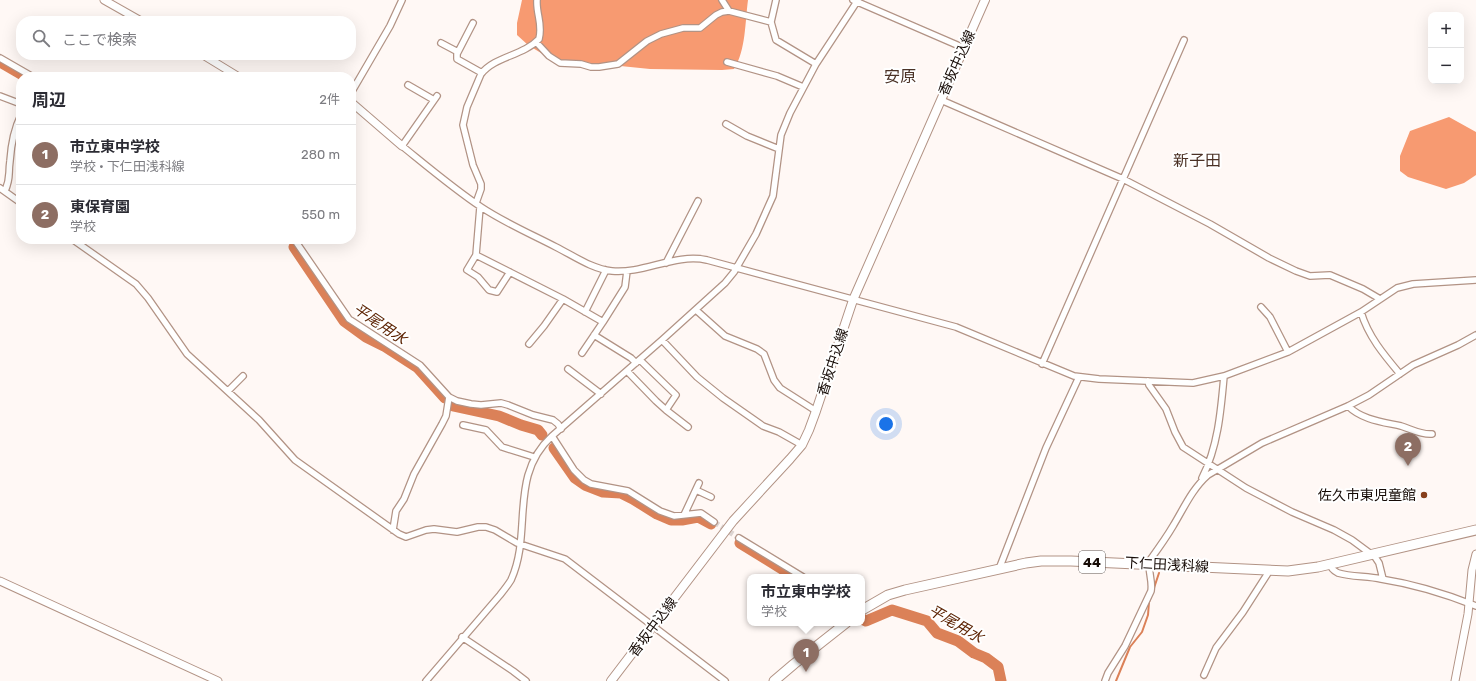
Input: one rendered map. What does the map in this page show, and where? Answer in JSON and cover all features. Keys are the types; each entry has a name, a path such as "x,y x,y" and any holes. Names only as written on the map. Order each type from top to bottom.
{"main road":[{"name":"香坂中込線","path":"611,681 733,521 802,445 816,411 853,300 985,0"},
{"name":"下仁田浅科線","path":"865,608 888,595 905,590 1026,563 1054,561 1270,570 1307,569 1476,530"},
{"path":"774,681 842,626"}],"street":[{"path":"104,0 132,16"},
{"path":"356,84 390,26 402,0"},
{"path":"510,272 497,292 489,290 478,277 467,270 476,255 478,205 481,184 473,165 463,125 467,107 482,73 494,63 527,48 539,39 541,25 537,0"},
{"path":"722,0 729,11"},
{"path":"776,0 771,22 776,40 816,64"},
{"path":"426,681 462,637 509,584 516,565 528,474 534,457 552,436 602,394 696,310 725,283 737,268 762,222 773,196 777,175 779,149 785,125 816,64 856,1 964,48"},
{"path":"536,42 549,56 560,63 581,64 591,67 611,66 618,64 647,41 683,28 700,28 716,15 729,11 771,22"},
{"path":"473,23 458,52 457,59 482,73"},
{"path":"1042,364 1184,40"},
{"path":"441,43 458,52"},
{"path":"0,58 24,72"},
{"path":"211,60 231,72"},
{"path":"727,62 777,76 803,88"},
{"path":"402,146 436,98 408,85"},
{"path":"0,96 16,102"},
{"path":"941,100 1123,179 1296,271 1310,276 1330,275 1380,298"},
{"path":"356,106 402,146 478,205 496,216 586,262 606,270 627,271 690,258 708,260 956,327 1042,364 1079,378 1193,383 1224,376 1288,352 1361,312 1393,290 1409,285 1476,280"},
{"path":"726,124 747,136 779,149"},
{"path":"16,130 10,159 9,181 2,190 16,200"},
{"path":"666,263 698,201"},
{"path":"79,244 136,284 148,298 187,354 259,420 295,460 393,530 406,536 434,529 457,532 478,527 486,527 495,530 519,544 569,562 725,681"},
{"path":"297,244 349,320 420,364 449,397 457,401 471,404 481,405 501,403 533,415 553,420 561,429"},
{"path":"476,255 562,299 603,322"},
{"path":"585,312 606,270"},
{"path":"582,353 625,287 627,271"},
{"path":"529,344 544,326 562,299"},
{"path":"1261,307 1270,317 1288,352"},
{"path":"696,310 725,336 760,351 766,357 774,380 780,388 816,411"},
{"path":"1361,312 1374,341 1400,374"},
{"path":"594,335 638,362 676,396 666,410"},
{"path":"1201,481 1250,450 1273,438 1348,406 1369,395 1413,365 1458,345 1476,335"},
{"path":"662,340 697,377 723,398 763,426 779,432 802,445"},
{"path":"568,369 602,394"},
{"path":"627,371 656,402 688,427"},
{"path":"228,391 243,376"},
{"path":"1105,681 1108,673 1125,646 1151,591 1152,581 1149,564 1150,560 1173,528 1192,493 1201,481 1209,464 1219,420 1224,376"},
{"path":"999,569 1046,448 1079,378"},
{"path":"1148,382 1169,414 1181,444 1252,492 1292,512 1334,530 1352,540 1372,554 1379,564 1383,579"},
{"path":"393,530 396,511 404,499 414,474 446,416 449,397"},
{"path":"1348,406 1356,412 1383,423 1400,426 1425,434 1432,434"},
{"path":"464,425 486,430 502,448 534,457"},
{"path":"552,436 574,470 584,480 599,486 628,491 660,511 674,516 701,513 714,522"},
{"path":"684,515 699,483"},
{"path":"696,490 711,497"},
{"path":"739,538 798,574"},
{"path":"1456,681 1472,605 1470,580 1476,554"},
{"path":"1330,564 1333,570 1342,574 1383,579 1434,592 1472,605"},
{"path":"1204,675 1216,648 1243,612 1270,570"},
{"path":"0,581 218,681"},
{"path":"462,637 526,681"}],"shaded area":[{"path":"522,0 748,0 741,53 734,69 722,70 650,69 561,60 541,53 528,45 517,35 517,23"},
{"path":"1449,117 1476,132 1476,175 1464,183 1446,189 1408,177 1400,171 1400,156 1410,131"}],"waterway":[{"name":"平尾用水","path":"0,62 17,72"},
{"name":"平尾用水","path":"294,247 344,321 366,337 384,346 418,368 445,398"},
{"name":"平尾用水","path":"453,406 499,416 538,430 542,435"},
{"name":"平尾用水","path":"554,448 575,478 585,485 603,492 621,493 657,514 671,520 682,520 698,517 711,524"},
{"name":"平尾用水","path":"740,543 790,574"},
{"path":"1153,591 1159,573"},
{"path":"1116,681 1130,647 1142,632 1148,615 1151,597"},
{"name":"平尾用水","path":"865,620 892,610 927,621 937,633 958,641 974,653 986,658 998,667 1001,681"}],"tunnel":[{"path":"714,522 739,538"}],"place":[{"name":"東保育園","path":"1408,466"},
{"name":"佐久市東児童館","path":"1424,495"},
{"name":"市立東中学校","path":"806,672"}],"district":[{"name":"安原","path":"900,76"},
{"name":"新子田","path":"1197,160"}]}
